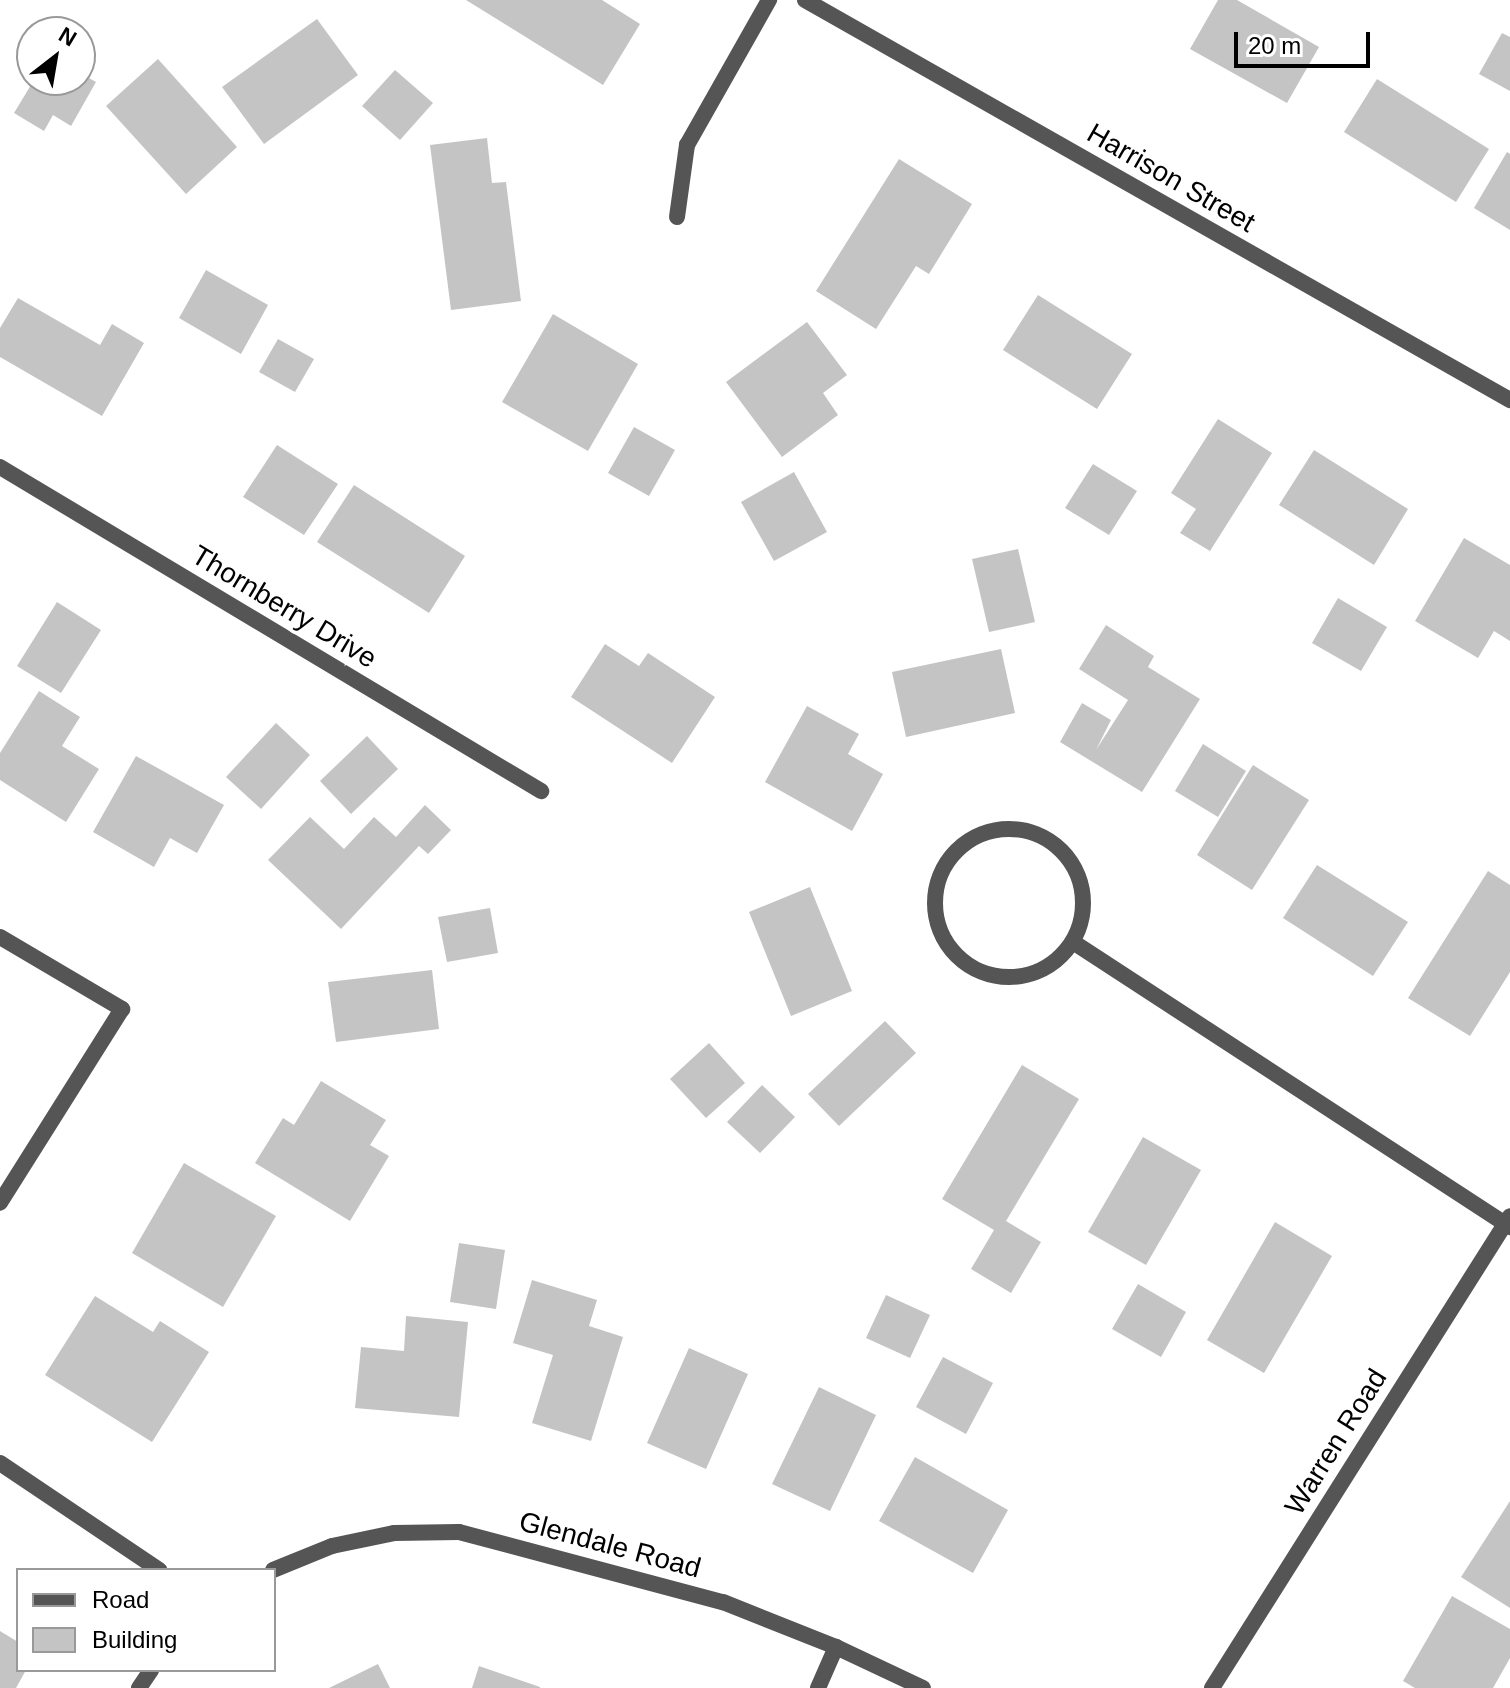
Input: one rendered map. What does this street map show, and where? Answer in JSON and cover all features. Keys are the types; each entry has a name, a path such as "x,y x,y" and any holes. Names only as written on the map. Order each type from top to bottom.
{"street":[{"path":"677,217 687,145 769,0"},
{"name":"Harrison Street","path":"807,0 1510,400"},
{"name":"Thornberry Drive","path":"0,467 541,791"},
{"path":"1018,829 1042,836 1062,851 1076,871 1083,894 1082,919 1073,942 1057,961 1035,973 1012,977 987,974 965,964 948,946 937,924 935,900 939,876 952,855 971,839 993,830 1018,829"},
{"path":"0,937 122,1009 0,1203"},
{"name":"Warren Road","path":"1073,942 1508,1222 1212,1688"},
{"path":"0,1463 156,1568"},
{"name":"Glendale Road","path":"276,1569 332,1546 394,1533 459,1532 723,1602 836,1647 923,1688"},
{"path":"818,1688 836,1647"}],"building":[{"path":"466,0 602,0 640,24 603,85"},
{"path":"1218,0 1237,0 1319,47 1287,103 1190,49"},
{"path":"317,19 358,75 264,144 222,87"},
{"path":"1502,33 1510,37 1510,91 1479,74"},
{"path":"158,59 237,147 186,194 106,106"},
{"path":"395,70 433,103 400,140 362,106"},
{"path":"1377,79 1489,149 1456,202 1344,132"},
{"path":"24,96 88,96 71,126 53,115 44,131 14,113"},
{"path":"487,138 492,183 506,182 521,301 451,310 430,145"},
{"path":"1507,152 1510,154 1510,230 1474,208"},
{"path":"899,159 972,204 929,274 916,266 876,329 816,291"},
{"path":"206,270 268,305 241,354 179,318"},
{"path":"1038,295 1132,354 1097,409 1003,350"},
{"path":"18,298 100,345 112,324 144,343 102,416 0,357 0,328"},
{"path":"553,314 638,364 588,451 502,402"},
{"path":"807,322 847,375 823,393 838,415 782,457 726,382"},
{"path":"278,339 314,359 295,392 259,372"},
{"path":"1218,419 1272,453 1210,551 1180,533 1196,509 1171,493"},
{"path":"634,427 675,450 649,496 608,473"},
{"path":"277,445 338,484 304,535 243,497"},
{"path":"1314,450 1408,509 1374,565 1279,505"},
{"path":"1093,464 1137,491 1109,535 1065,508"},
{"path":"794,472 827,532 774,561 741,502"},
{"path":"354,485 465,556 429,613 317,542"},
{"path":"1464,538 1510,565 1510,641 1494,631 1478,658 1415,621"},
{"path":"1018,549 1035,622 989,632 972,559"},
{"path":"1338,598 1387,627 1361,671 1312,643"},
{"path":"57,602 101,630 61,693 17,666"},
{"path":"1106,625 1154,656 1148,667 1200,699 1142,792 1060,742 1082,703 1111,720 1096,750 1128,700 1079,669"},
{"path":"605,644 639,666 648,653 715,697 672,763 571,697"},
{"path":"1001,649 1015,713 906,737 892,672"},
{"path":"39,691 80,717 62,746 99,769 66,822 0,780 0,753"},
{"path":"807,706 859,734 848,754 883,774 852,831 765,782"},
{"path":"276,723 310,755 261,809 226,777"},
{"path":"367,736 398,769 351,814 320,781"},
{"path":"1203,744 1246,771 1218,817 1175,791"},
{"path":"136,756 224,805 197,853 170,838 154,867 93,832"},
{"path":"1253,765 1309,800 1252,890 1197,855"},
{"path":"425,805 451,830 428,854 419,846 341,929 268,860 310,817 344,849 374,817 396,837"},
{"path":"1317,865 1408,922 1373,976 1283,918"},
{"path":"1488,871 1510,885 1510,972 1470,1036 1408,998"},
{"path":"810,887 852,991 791,1016 749,912"},
{"path":"490,908 498,953 447,962 438,917"},
{"path":"432,970 439,1029 336,1042 328,982"},
{"path":"885,1021 916,1053 839,1126 808,1094"},
{"path":"709,1043 745,1083 706,1118 670,1079"},
{"path":"1022,1065 1079,1099 1006,1221 1041,1242 1011,1293 971,1269 994,1230 942,1199"},
{"path":"321,1081 386,1120 370,1145 389,1156 350,1221 255,1163 283,1118 294,1125"},
{"path":"762,1085 795,1117 760,1153 727,1122"},
{"path":"1143,1137 1201,1170 1146,1265 1088,1232"},
{"path":"184,1163 276,1216 223,1307 132,1253"},
{"path":"1275,1222 1332,1256 1264,1373 1207,1340"},
{"path":"459,1243 505,1250 496,1309 450,1302"},
{"path":"532,1280 597,1300 589,1326 623,1337 591,1441 532,1423 553,1355 513,1343"},
{"path":"1138,1284 1186,1312 1161,1357 1112,1329"},
{"path":"886,1295 930,1315 910,1358 866,1338"},
{"path":"95,1296 153,1332 160,1321 209,1352 152,1442 45,1375"},
{"path":"406,1316 468,1322 459,1417 355,1408 361,1347 404,1351"},
{"path":"689,1348 748,1374 706,1469 647,1443"},
{"path":"943,1357 993,1383 966,1434 916,1407"},
{"path":"819,1387 876,1415 830,1511 772,1484"},
{"path":"915,1457 1008,1510 973,1573 879,1521"},
{"path":"1510,1501 1510,1608 1461,1577"},
{"path":"1452,1596 1510,1629 1510,1658 1493,1688 1415,1688 1403,1681"},
{"path":"0,1631 16,1641 16,1672 25,1672 16,1688 0,1688"},
{"path":"378,1664 390,1688 329,1688"},
{"path":"479,1666 540,1687 540,1688 472,1688"}]}
